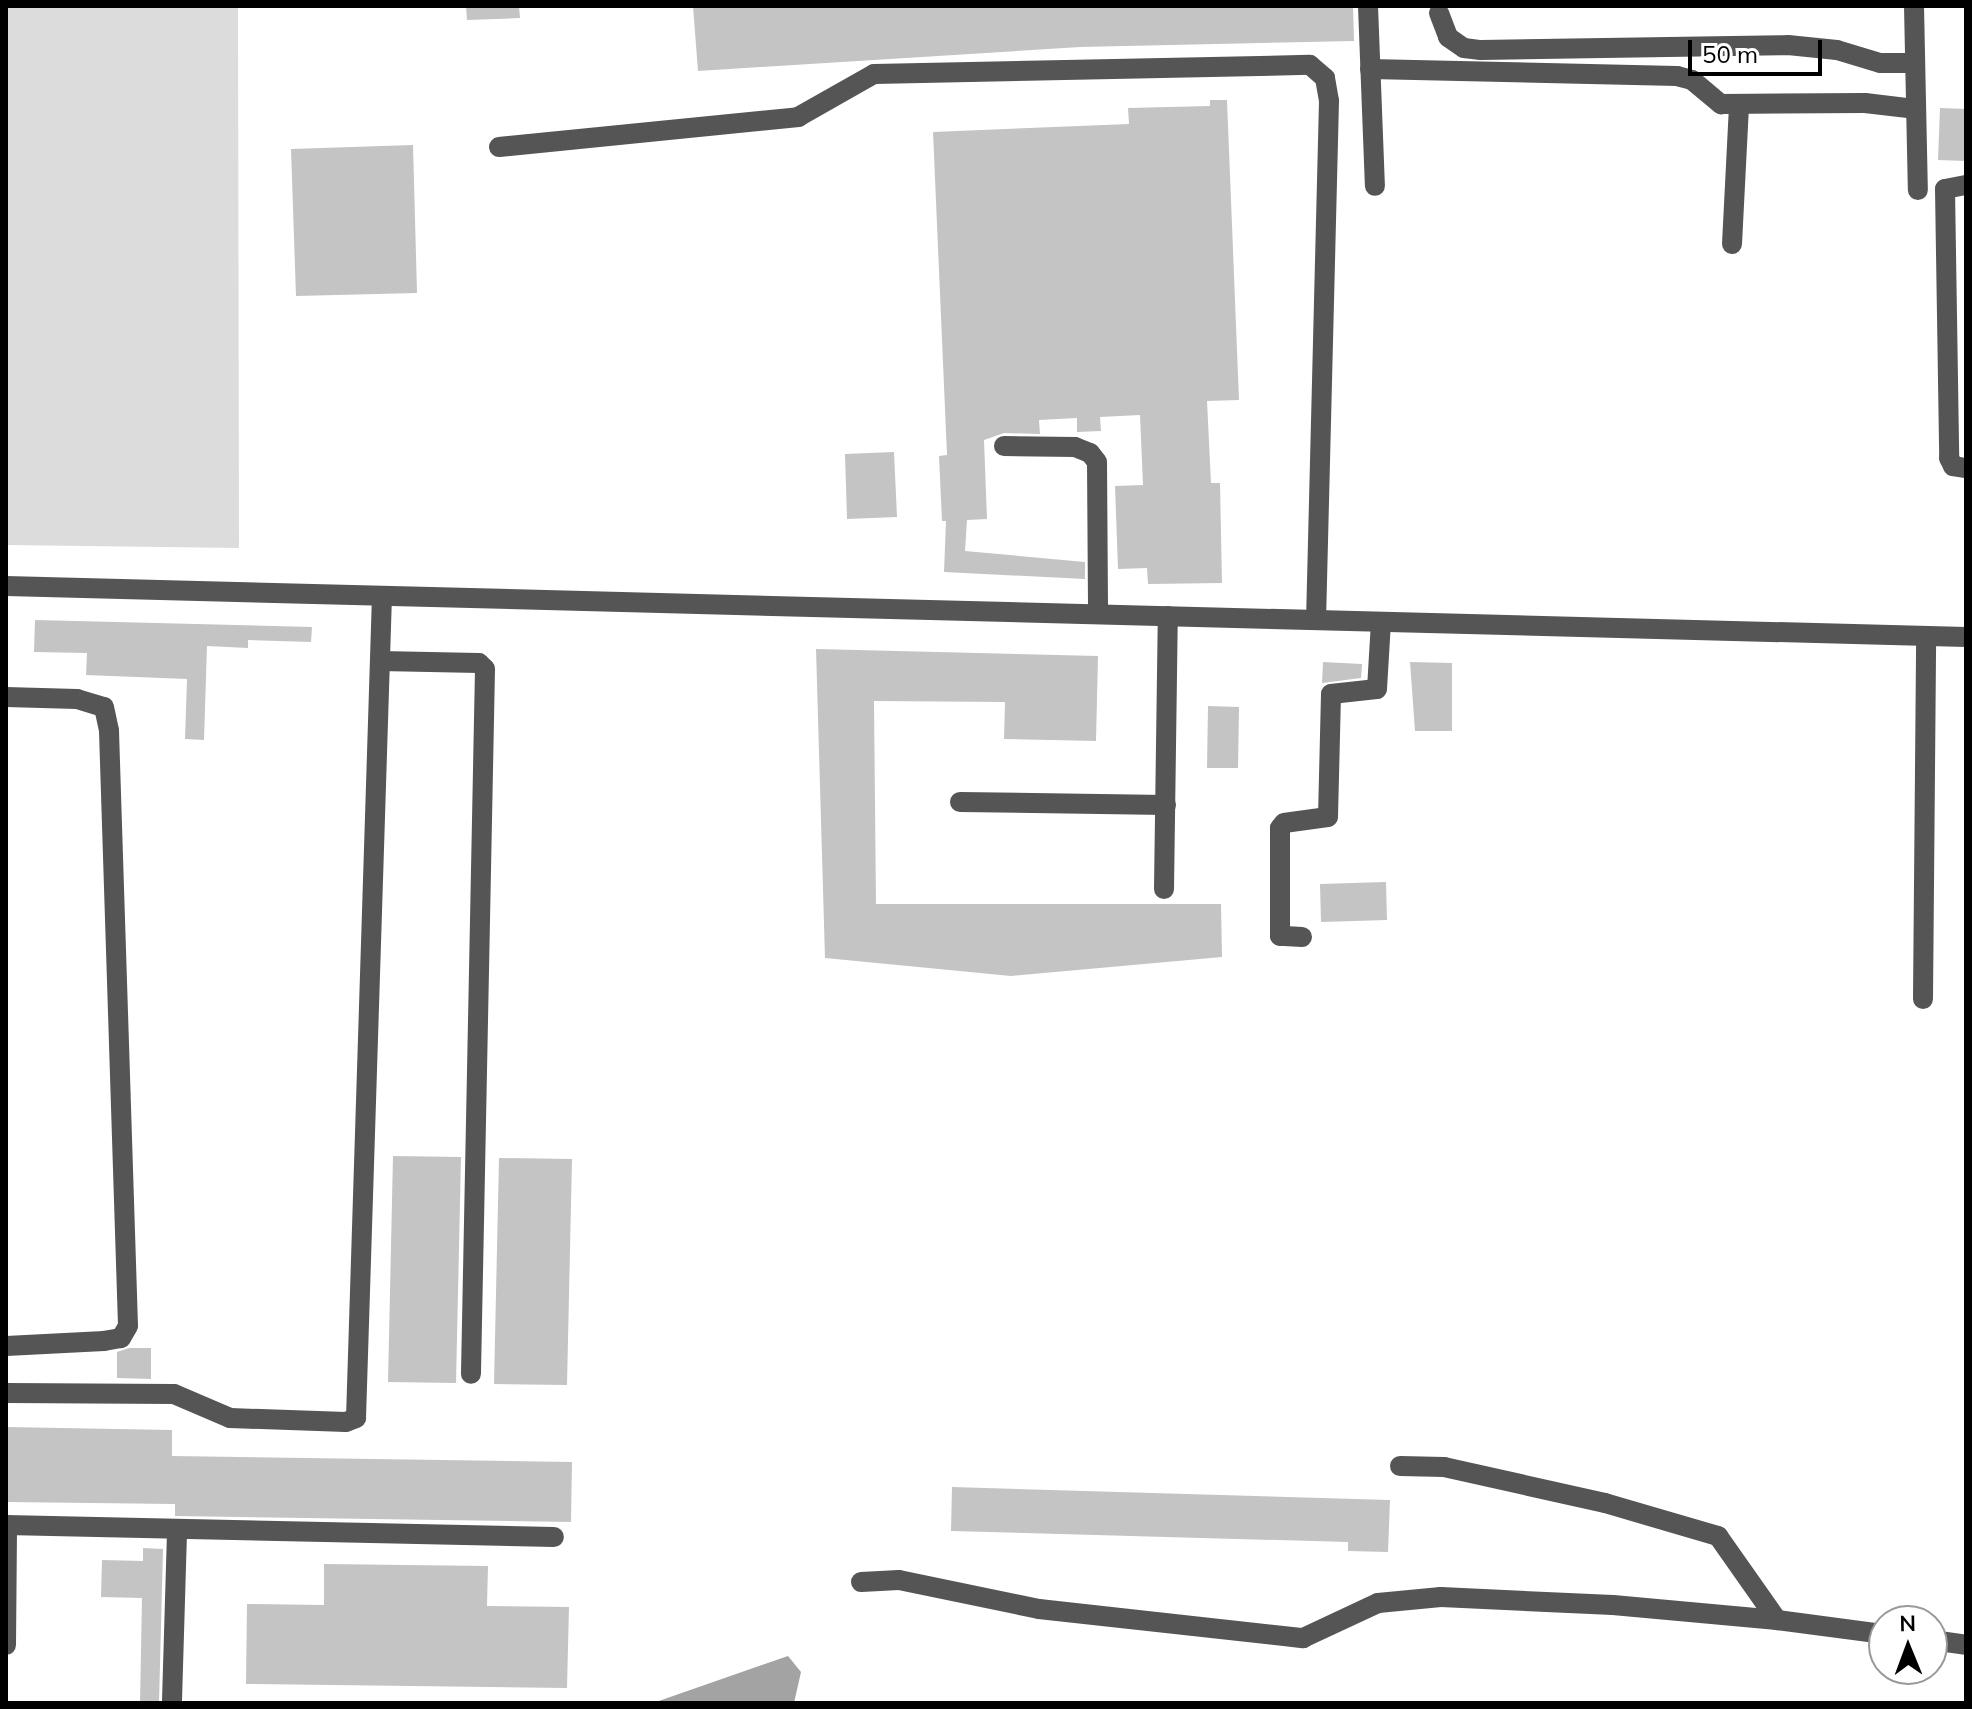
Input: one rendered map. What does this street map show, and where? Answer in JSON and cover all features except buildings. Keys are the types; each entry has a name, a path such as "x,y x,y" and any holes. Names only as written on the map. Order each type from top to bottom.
{"street":[{"path":"1368,6 1375,186"},
{"path":"1914,6 1918,180 1945,189 1966,185"},
{"path":"1439,13 1448,37 1464,48 1481,50 1788,45 1837,50 1880,63 1915,63"},
{"path":"499,147 798,117 874,74 1310,65 1325,78 1329,101 1316,620"},
{"path":"1370,69 1677,76 1692,80 1721,104 1850,102 1915,109"},
{"path":"1732,244 1739,105"},
{"path":"1945,189 1957,324 1949,458 1953,466 1966,468"},
{"path":"1004,446 1075,447 1090,453 1097,462 1098,614"},
{"path":"6,586 1966,637"},
{"path":"6,1393 174,1394 230,1418 346,1422 356,1418 382,596"},
{"path":"1164,889 1168,616"},
{"path":"1302,937 1280,936 1280,828 1284,823 1328,817 1331,694 1377,689 1381,622"},
{"path":"1923,999 1926,636"},
{"path":"380,661 479,663 485,669 471,1374"},
{"path":"6,697 77,699 104,707 109,731 128,1326 121,1338 104,1341 6,1346"},
{"path":"960,802 1166,805"},
{"path":"1400,1466 1444,1467 1605,1503 1718,1536 1777,1620"},
{"path":"6,1645 6,1525 554,1537"},
{"path":"172,1701 177,1529"},
{"path":"861,1582 899,1580 1039,1609 1303,1638 1378,1603 1441,1597 1613,1605 1868,1632"}],"shaded area":[{"path":"6,6 238,6 239,548 6,545"},
{"path":"788,1656 801,1672 794,1703 653,1703"}]}
